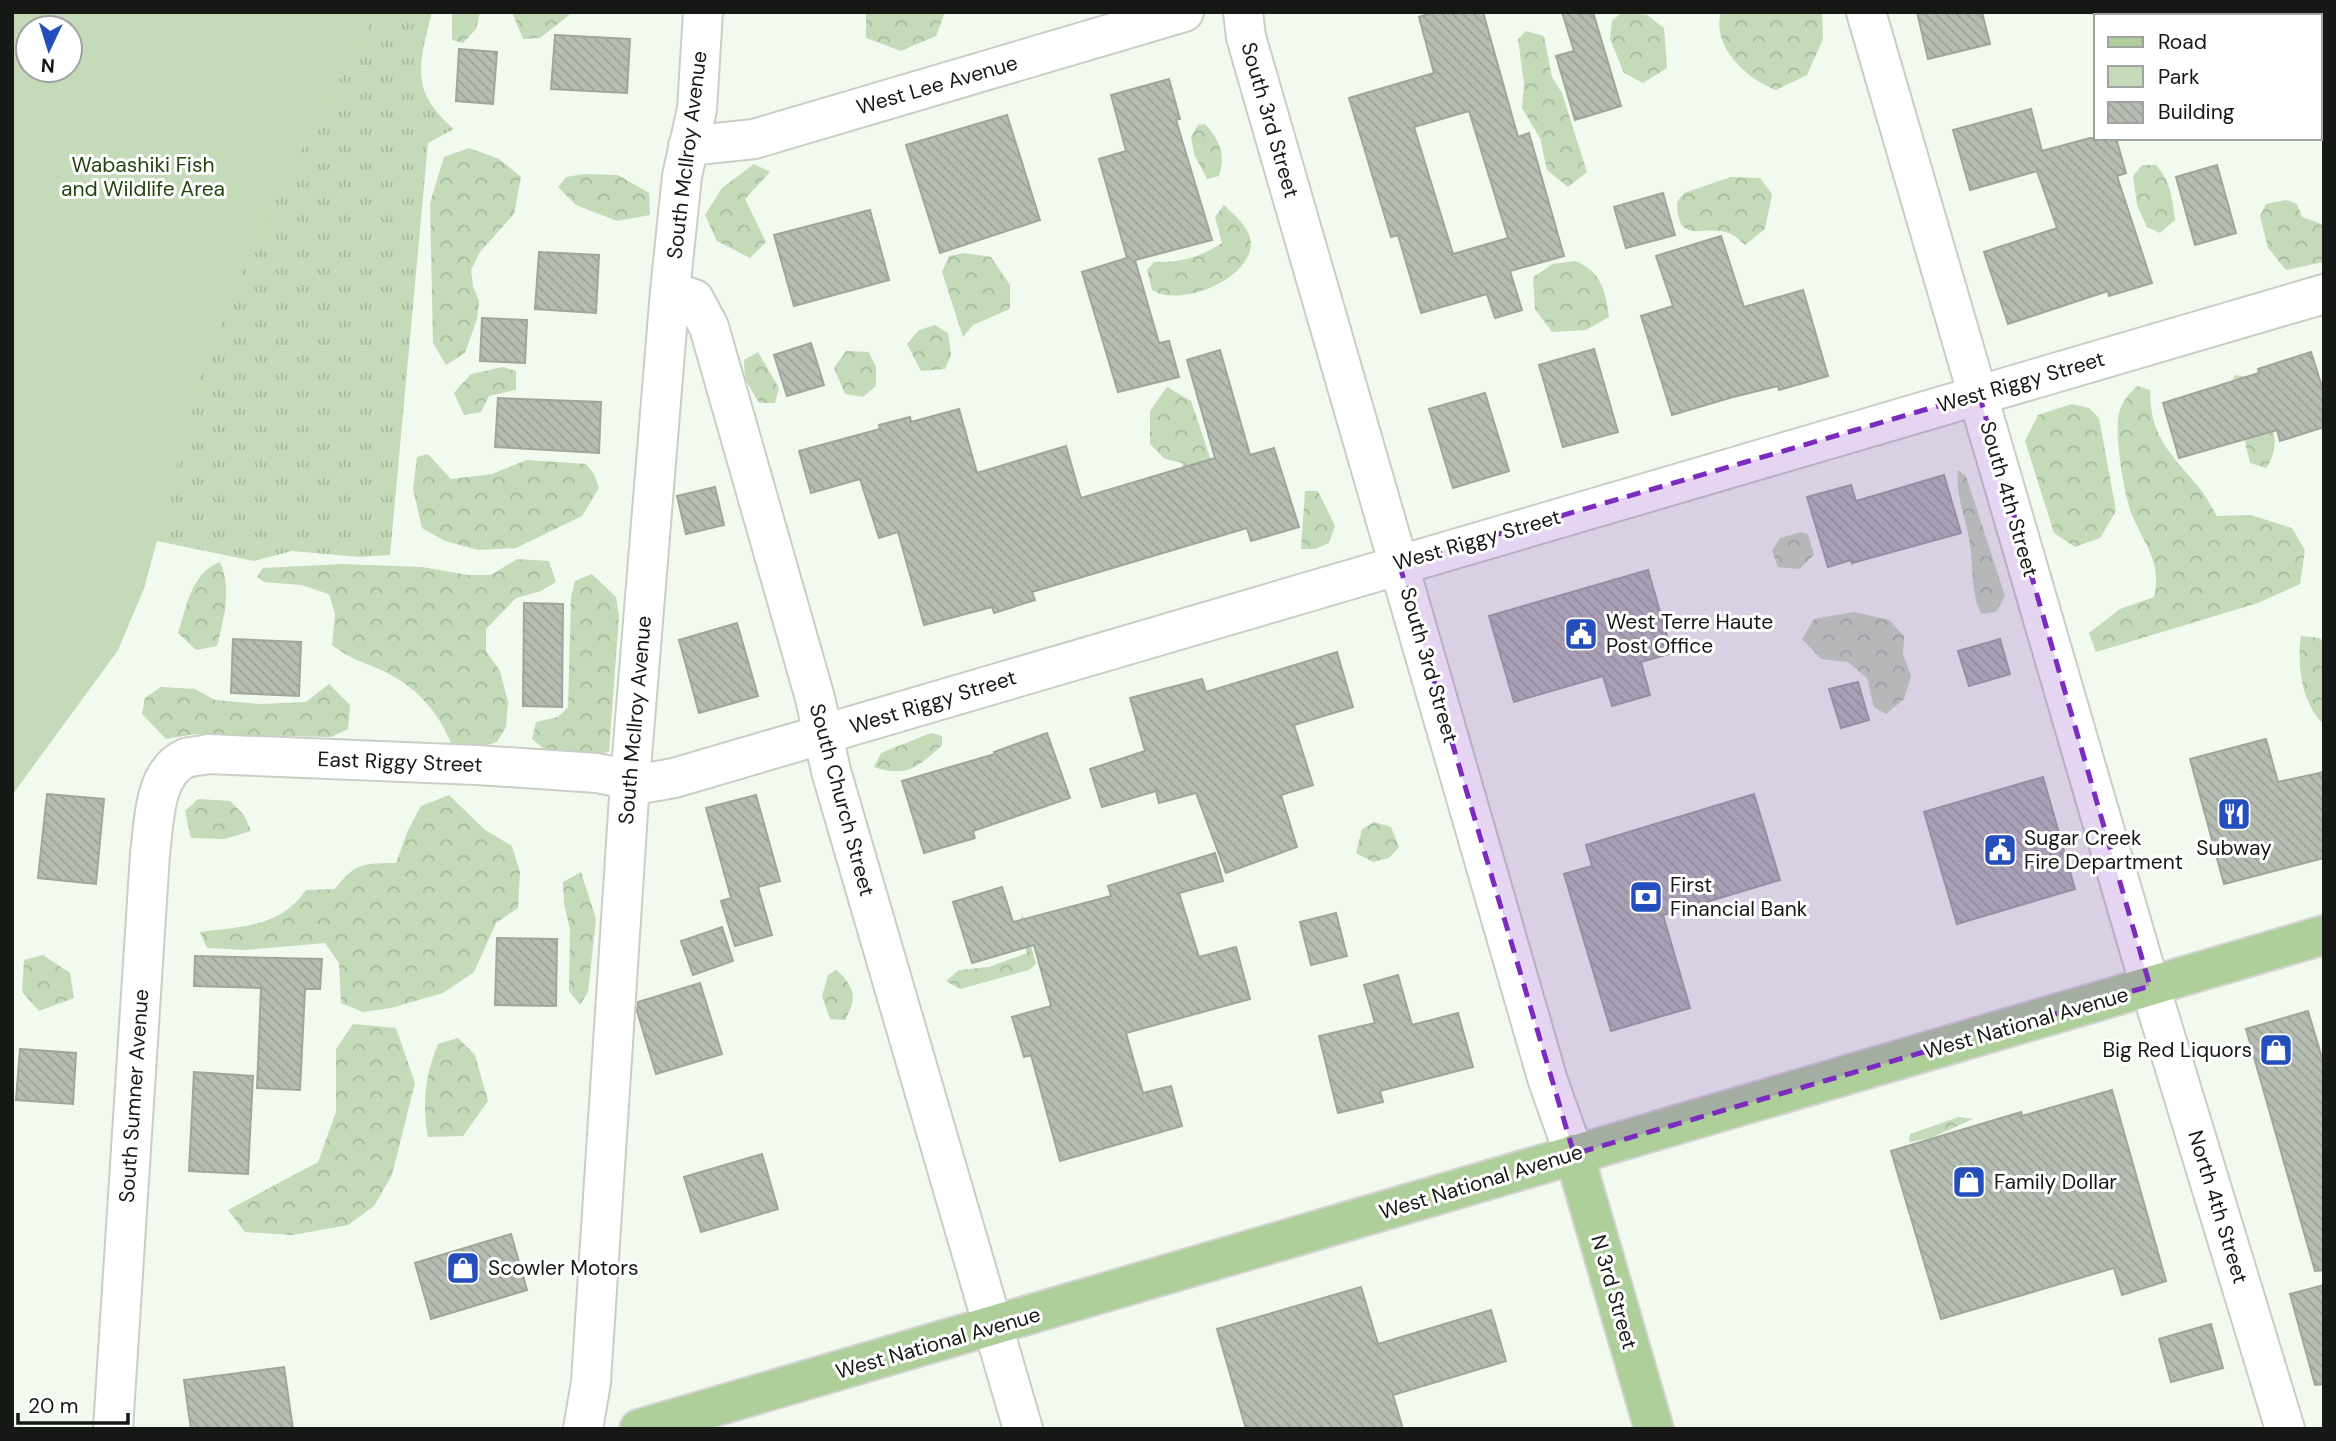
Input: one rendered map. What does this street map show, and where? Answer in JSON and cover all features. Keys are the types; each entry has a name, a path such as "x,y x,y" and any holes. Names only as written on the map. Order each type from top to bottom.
{"main road":[{"name":"West National Avenue","path":"639,1429 2324,934"},
{"name":"N 3rd Street","path":"1574,1154 1654,1429"}],"street":[{"name":"South McIlroy Avenue","path":"583,1429 591,1381 630,781 670,292 688,146 697,109 703,12"},
{"name":"West Lee Avenue","path":"688,146 754,139 1184,12"},
{"name":"South 3rd Street","path":"1243,12 1246,37 1548,1081 1574,1154"},
{"name":"South 4th Street","path":"1866,12 2150,986"},
{"name":"South Church Street","path":"670,292 694,299 709,327 815,698 831,771 1023,1429"},
{"name":"West Riggy Street","path":"630,781 646,783 674,778 1399,563 2324,294"},
{"name":"East Riggy Street","path":"173,768 186,758 219,755 477,765 597,773 630,781"},
{"name":"South Sumner Avenue","path":"113,1429 150,854 162,787 173,768"},
{"name":"North 4th Street","path":"2150,986 2285,1429"}],"highlighted area":[{"path":"1979,394 2150,986 1574,1154 1399,563"}],"green space":[{"name":"Wabashiki Fish and Wildlife Area","path":"12,12 432,12 421,62 421,76 430,102 454,129 428,143 390,555 360,557 292,551 254,561 157,541 144,588 118,650 12,795"},
{"name":"Wabashiki Fish and Wildlife Area","path":"12,12 376,12 278,193 226,310 197,389 144,588 118,650 12,795"},
{"path":"452,12 480,12 476,29 463,43 452,40"},
{"path":"512,12 573,12 540,38 523,39"},
{"path":"866,12 945,12 936,36 901,51 866,38"},
{"path":"1622,12 1647,15 1664,28 1667,68 1643,83 1624,73 1610,39 1612,21"},
{"path":"1721,12 1822,12 1823,39 1807,75 1776,90 1743,70 1726,49 1721,37"},
{"path":"1526,31 1544,36 1552,77 1562,93 1587,172 1568,187 1547,170 1540,138 1522,108 1524,83 1518,39"},
{"path":"1205,124 1218,142 1222,154 1219,176 1207,179 1194,154 1191,137 1198,125"},
{"path":"469,148 499,159 521,177 514,214 480,252 471,270 479,301 477,319 465,353 446,365 433,343 430,203 444,157"},
{"path":"754,164 770,172 745,199 766,242 750,258 717,241 705,215 722,188"},
{"path":"2142,165 2156,165 2170,190 2175,220 2160,233 2147,227 2137,205 2133,176"},
{"path":"584,174 618,175 649,193 650,215 617,221 576,205 558,187 566,177"},
{"path":"1731,177 1760,178 1772,194 1765,229 1745,245 1733,235 1722,231 1688,230 1678,216 1677,202 1684,193"},
{"path":"2286,200 2297,204 2302,217 2324,225 2324,262 2286,270 2268,248 2260,216 2266,204"},
{"path":"1224,205 1241,222 1250,238 1248,257 1239,269 1226,279 1195,293 1164,295 1152,290 1147,270 1154,262 1190,258 1222,243 1215,217"},
{"path":"964,253 991,257 1010,285 1010,309 973,325 963,337 942,272 949,256"},
{"path":"1575,261 1591,270 1601,283 1609,317 1586,330 1552,332 1535,309 1533,277 1553,264"},
{"path":"935,325 948,333 951,355 945,369 921,371 907,344 919,330"},
{"path":"846,351 869,352 876,367 876,386 863,397 845,394 834,368"},
{"path":"758,352 779,388 775,403 759,403 745,379 744,360"},
{"path":"503,367 516,371 516,390 489,396 481,412 464,415 454,393 471,374"},
{"path":"2235,375 2248,377 2271,421 2275,445 2266,468 2250,463 2231,383"},
{"path":"2137,386 2150,390 2153,419 2162,441 2201,490 2217,516 2251,515 2292,528 2305,550 2300,584 2258,603 2096,652 2089,633 2120,609 2154,597 2156,585 2151,554 2129,506 2119,449 2119,413 2126,398"},
{"path":"1167,387 1191,401 1214,469 1188,489 1182,463 1165,459 1150,444 1150,411"},
{"path":"2072,404 2089,408 2099,418 2116,511 2100,538 2075,547 2054,533 2025,441 2038,415"},
{"path":"428,454 451,479 492,474 527,460 586,464 594,474 599,488 582,516 516,548 478,550 445,541 422,528 413,489 417,457"},
{"path":"1958,470 1966,476 2005,596 1996,612 1981,614 1978,605 1969,539 1959,496"},
{"path":"1305,491 1318,491 1335,526 1329,543 1315,549 1301,549"},
{"path":"1801,532 1808,534 1814,555 1799,569 1778,567 1772,551 1780,538"},
{"path":"517,559 549,561 556,582 541,591 516,598 486,629 486,651 500,671 508,702 506,727 497,742 479,748 452,745 440,721 415,691 393,676 350,657 332,645 335,614 329,594 301,585 264,582 257,577 263,568 342,564 422,567 468,575 491,575"},
{"path":"220,562 226,593 217,646 196,650 178,633 196,582 210,567"},
{"path":"592,574 616,597 619,616 609,752 589,755 550,754 532,739 536,722 558,717 568,707 571,597 575,581"},
{"path":"1854,612 1889,620 1904,636 1903,654 1911,676 1904,699 1886,714 1874,707 1867,678 1848,662 1821,659 1802,639 1814,619"},
{"path":"2301,636 2320,638 2324,643 2324,724 2310,706 2302,683"},
{"path":"329,684 350,705 348,729 331,737 195,734 166,739 142,714 145,698 161,687 195,689 215,700 260,704 306,702"},
{"path":"931,733 942,736 942,745 919,765 904,771 874,767 881,753"},
{"path":"449,795 485,830 512,846 520,872 518,908 496,923 474,972 443,993 391,1008 363,1012 341,1003 339,963 325,943 245,950 207,948 200,932 259,923 284,912 306,890 335,889 348,874 361,866 396,863 408,830 421,806"},
{"path":"198,799 230,801 244,815 251,831 224,839 191,838 185,811"},
{"path":"1374,822 1391,827 1399,847 1389,858 1373,862 1356,853 1362,829"},
{"path":"581,872 596,919 588,992 580,1005 569,991 570,929 564,904 563,882"},
{"path":"1022,913 1036,964 1029,970 960,989 946,981 959,970 989,967 1027,953 1020,927"},
{"path":"43,955 70,973 74,998 39,1011 22,992 24,960"},
{"path":"836,970 851,987 853,999 845,1020 830,1019 822,996 828,975"},
{"path":"353,1024 396,1028 415,1083 392,1175 374,1206 348,1225 293,1235 245,1232 228,1210 318,1162 336,1112 336,1049"},
{"path":"458,1038 475,1055 488,1101 463,1136 428,1137 425,1101 430,1067 438,1044"},
{"path":"1959,1117 1973,1119 1931,1138 1909,1142 1910,1134"}],"building":[{"path":"1435,12 1483,12 1518,137 1529,133 1564,256 1510,271 1522,310 1495,318 1487,294 1421,313 1398,235 1391,237 1349,98 1434,73 1419,17","holes":["1469,111 1508,238 1453,254 1414,127"]},
{"path":"1562,12 1593,12 1621,106 1575,120 1556,56 1574,51"},
{"path":"1917,12 1982,12 1990,44 1928,59"},
{"path":"555,35 630,39 627,93 551,89"},
{"path":"459,49 497,52 493,104 456,101"},
{"path":"1169,79 1180,119 1176,120 1212,240 1135,260 1159,343 1169,341 1179,377 1118,392 1082,272 1127,258 1099,159 1126,151 1111,95"},
{"path":"2031,109 2042,151 2090,138 2117,140 2126,173 2117,176 2152,283 2109,296 2108,291 2008,324 1984,252 2057,228 2037,171 1970,190 1953,130"},
{"path":"1007,115 1040,220 940,253 906,145"},
{"path":"2217,165 2236,233 2195,245 2176,177"},
{"path":"1663,193 1675,235 1626,248 1614,207"},
{"path":"870,210 889,280 794,306 774,235"},
{"path":"1721,236 1744,307 1803,290 1828,376 1779,390 1778,386 1733,397 1672,415 1641,316 1673,306 1656,256"},
{"path":"539,252 599,255 596,313 535,309"},
{"path":"482,318 527,320 525,363 480,361"},
{"path":"811,343 824,385 787,396 774,355"},
{"path":"1594,349 1618,432 1563,447 1539,365"},
{"path":"1220,350 1250,455 1274,448 1299,527 1251,541 1247,528 1032,592 1035,600 994,613 992,607 924,625 898,532 879,538 860,479 811,493 799,451 880,429 879,425 910,417 911,422 959,409 977,473 1066,446 1081,498 1215,458 1187,360"},
{"path":"2311,352 2324,393 2324,427 2280,441 2277,430 2179,458 2163,403 2259,373 2258,369"},
{"path":"1485,393 1509,471 1453,488 1429,409"},
{"path":"498,398 601,402 599,453 495,447"},
{"path":"1944,475 1961,533 1828,567 1807,497 1851,485 1856,501"},
{"path":"715,487 724,525 686,534 677,496"},
{"name":"West Terre Haute Post Office","path":"1648,570 1672,653 1641,662 1650,695 1612,706 1603,676 1514,702 1489,616"},
{"path":"524,603 563,604 562,707 523,706"},
{"path":"737,623 758,696 699,713 679,640"},
{"path":"233,639 301,642 299,696 231,693"},
{"path":"2000,639 2010,674 1969,686 1958,651"},
{"path":"1337,652 1353,707 1294,725 1313,785 1281,795 1297,847 1226,873 1196,793 1159,803 1156,791 1102,807 1090,769 1145,751 1130,698 1202,679 1206,692"},
{"path":"1858,682 1869,720 1841,728 1829,689"},
{"path":"1047,733 1070,798 973,831 975,838 924,853 902,781 995,754 994,752"},
{"path":"2266,739 2278,782 2324,772 2324,858 2224,884 2190,759"},
{"name":"Sugar Creek Fire Department","path":"2043,777 2075,889 1957,924 1924,812"},
{"path":"47,794 104,799 96,884 38,878"},
{"name":"First Financial Bank","path":"1754,794 1780,880 1663,915 1690,1008 1611,1031 1564,874 1592,866 1586,845"},
{"path":"756,795 780,881 758,887 772,935 735,946 721,901 731,898 706,808"},
{"path":"1215,853 1223,881 1179,893 1199,957 1236,947 1250,999 1126,1033 1143,1093 1171,1086 1182,1126 1060,1161 1031,1055 1024,1057 1012,1017 1051,1006 1034,945 972,963 953,902 1002,887 1013,922 1111,896 1108,886"},
{"path":"1336,913 1347,956 1311,965 1300,922"},
{"path":"722,927 733,961 693,975 681,941"},
{"path":"497,938 557,939 556,1006 495,1005"},
{"path":"195,956 322,959 320,989 305,989 300,1090 257,1088 261,988 194,986"},
{"path":"1398,975 1412,1025 1458,1013 1473,1067 1380,1091 1383,1102 1338,1113 1319,1036 1375,1023 1364,985"},
{"path":"700,983 722,1054 656,1074 637,1011 638,1002"},
{"path":"2308,1011 2324,1065 2324,1270 2315,1271 2246,1029"},
{"path":"20,1049 76,1053 73,1104 16,1100"},
{"path":"194,1072 253,1076 248,1174 189,1171"},
{"path":"2112,1090 2166,1281 2122,1295 2114,1268 1941,1319 1891,1151 2021,1112 2022,1116"},
{"path":"762,1154 778,1209 701,1232 684,1177"},
{"path":"511,1234 527,1290 431,1319 415,1263"},
{"path":"2324,1285 2324,1384 2315,1385 2290,1294"},
{"path":"1361,1287 1378,1344 1491,1310 1506,1361 1393,1395 1403,1429 1246,1429 1217,1329"},
{"path":"2211,1324 2223,1368 2171,1382 2159,1339"},
{"path":"284,1367 293,1429 191,1429 184,1380"}],"place":[{"name":"West Terre Haute Post Office","path":"1581,634"},
{"name":"Subway","path":"2234,814"},
{"name":"Sugar Creek Fire Department","path":"2000,850"},
{"name":"First Financial Bank","path":"1646,897"},
{"name":"Big Red Liquors","path":"2276,1050"},
{"name":"Family Dollar","path":"1969,1182"},
{"name":"Scowler Motors","path":"463,1268"}]}
